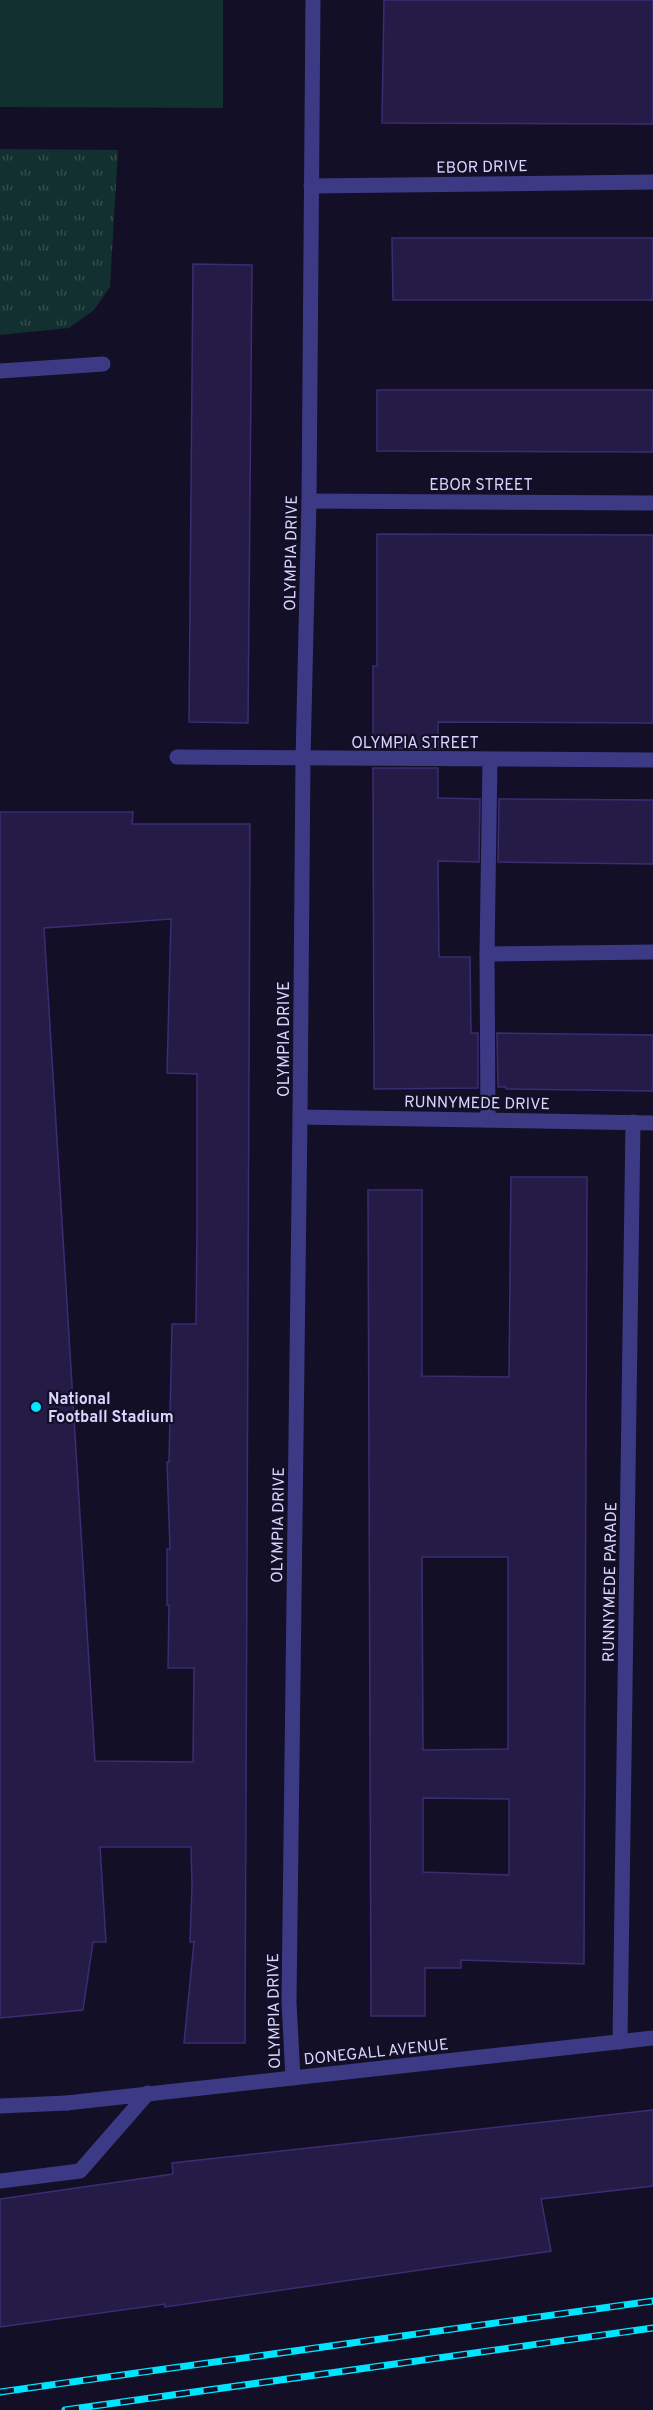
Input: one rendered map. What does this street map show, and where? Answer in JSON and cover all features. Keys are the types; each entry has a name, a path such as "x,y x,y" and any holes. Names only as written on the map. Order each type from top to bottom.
{"street":[{"name":"OLYMPIA DRIVE","path":"293,2078 289,2002 303,759 309,501 313,0"},
{"name":"EBOR DRIVE","path":"311,186 653,183"},
{"path":"0,371 103,363"},
{"name":"EBOR STREET","path":"309,501 653,503"},
{"name":"OLYMPIA STREET","path":"177,757 653,760"},
{"path":"488,1120 487,954 490,760"},
{"path":"487,954 653,952"},
{"name":"RUNNYMEDE DRIVE","path":"300,1117 653,1123"},
{"name":"RUNNYMEDE PARADE","path":"620,2042 633,1122"},
{"name":"DONEGALL AVENUE","path":"0,2106 67,2103 653,2038"},
{"path":"0,2181 80,2171 148,2093"}],"green space":[{"path":"0,0 223,0 223,108 0,107"},
{"path":"0,149 118,150 110,287 94,310 69,328 0,335"}],"building":[{"path":"384,0 653,0 653,124 382,123"},
{"path":"392,238 653,238 653,300 393,300"},
{"path":"193,264 252,265 248,723 189,722"},
{"path":"377,390 653,390 653,452 377,451"},
{"path":"377,534 653,535 653,723 438,722 438,749 373,748 373,666 377,666"},
{"path":"373,768 438,768 438,798 480,799 479,862 438,861 439,957 470,957 471,1033 478,1033 478,1088 374,1089"},
{"path":"499,799 653,800 653,864 498,862"},
{"path":"0,812 133,812 132,824 250,824 245,2043 184,2043 194,1942 190,1942 191,1847 100,1847 106,1942 93,1942 83,2010 0,2018","holes":["171,919 167,1073 197,1074 196,1324 172,1324 169,1462 167,1462 170,1549 167,1549 168,1668 194,1668 193,1762 95,1761 44,928"]},
{"path":"497,1033 653,1035 653,1091 498,1087"},
{"path":"511,1177 587,1177 584,1964 461,1960 461,1968 425,1968 425,2016 371,2016 368,1190 422,1190 422,1376 509,1377","holes":["422,1557 508,1557 508,1749 423,1750","423,1798 509,1799 509,1875 423,1872"]},
{"path":"653,2110 653,2186 541,2199 551,2251 165,2307 165,2304 0,2327 0,2199 173,2174 172,2163"}],"railway":[{"path":"0,2392 653,2301"},
{"path":"65,2410 653,2328"}],"place":[{"name":"National Football Stadium","path":"36,1407"}]}
